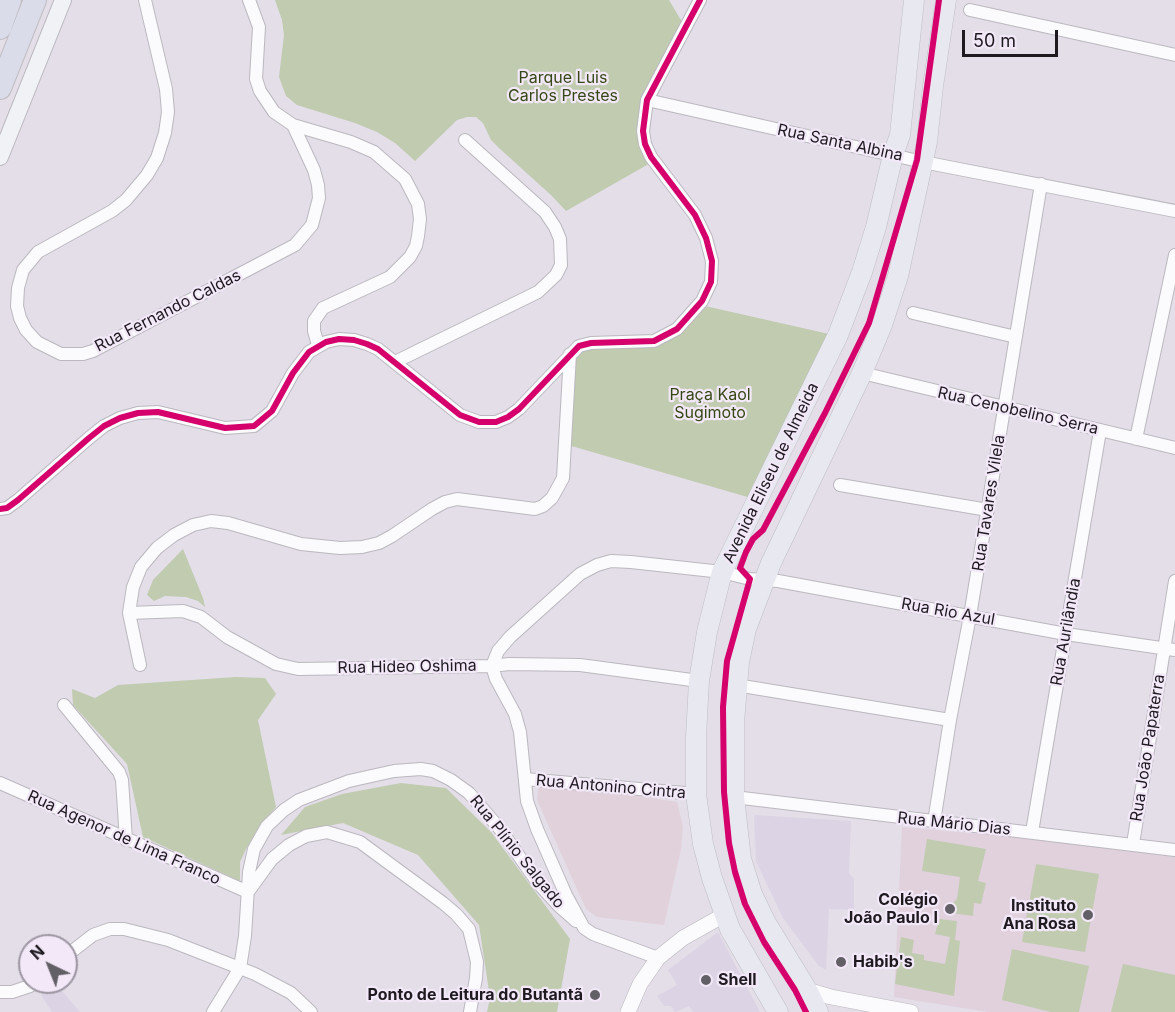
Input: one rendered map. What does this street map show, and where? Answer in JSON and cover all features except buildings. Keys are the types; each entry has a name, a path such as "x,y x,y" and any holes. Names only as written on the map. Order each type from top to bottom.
{"highway":[{"path":"0,28 10,0"},
{"path":"0,88 35,0"}],"main road":[{"path":"0,157 63,0"},
{"name":"Avenida Eliseu de Almeida","path":"778,1012 724,915 703,844 696,794 699,681 707,632 722,572 838,335 851,304 876,227 900,135 914,0"},
{"path":"818,1012 766,923 752,894 741,859 734,797 736,685 746,629 771,563 862,374 882,325 898,276 923,162 946,0"}],"street":[{"name":"Rua Fernando Caldas","path":"145,0 166,89 168,112 165,133 157,158 147,175 126,200 112,211 38,252 23,270 18,288 17,306 26,330 38,342 61,354 83,354 93,351 295,244 312,225 319,198 314,170 293,125"},
{"path":"249,0 259,27 256,79 260,91 274,112 293,125 351,142 374,152 405,179 418,204 420,219 416,246 400,269 381,282 323,308 314,321 318,345"},
{"path":"0,509 7,508 18,500 89,438 104,426 120,418 138,413 158,412 225,428 254,426 272,411 301,361 318,345 339,339 354,340 378,350 460,415 479,422 496,422 519,409 579,346 591,343 654,341 665,336 690,316 702,301 711,282 712,261 706,238 695,215 651,156 645,144 643,131 647,100 700,0"},
{"path":"970,10 1175,55"},
{"name":"Rua Santa Albina","path":"647,100 923,162 1175,211"},
{"path":"394,362 538,292 556,275 561,265 560,239 555,226 545,212 465,140"},
{"name":"Rua Tavares Vilela","path":"934,822 1041,184"},
{"path":"1136,439 1175,255"},
{"path":"913,313 1016,337"},
{"path":"140,665 129,613 132,587 141,567 157,548 174,535 193,525 211,521 228,523 301,544 340,548 362,547 379,543 432,509 457,499 535,509 543,506 552,498 563,478 570,354"},
{"name":"Rua Cenobelino Serra","path":"862,374 1175,448"},
{"name":"Rua Aurilândia","path":"1032,832 1100,431"},
{"path":"840,485 988,510"},
{"name":"Rua Rio Azul","path":"492,666 498,651 510,637 580,574 611,561 722,572 750,579 1066,634 1169,649"},
{"name":"Rua João Papaterra","path":"1133,844 1169,649 1175,581"},
{"name":"Rua Hideo Oshima","path":"129,613 183,611 201,617 227,636 276,664 298,669 509,664 580,665 699,681"},
{"path":"492,666 496,679 515,714 523,753 527,801 566,895 584,928"},
{"path":"736,685 950,720"},
{"path":"64,705 119,772 122,780 126,840"},
{"name":"Rua Plínio Salgado","path":"213,1012 240,968 245,936 249,872 254,849 267,826 299,800 349,781 394,771 421,769 433,771 451,780 469,793 500,829 538,883 584,928 593,934 658,958"},
{"name":"Rua Antonino Cintra","path":"525,779 696,794"},
{"name":"Rua Agenor de Lima Franco","path":"0,783 248,892"},
{"name":"Rua Mário Dias","path":"734,797 1175,850"},
{"path":"248,892 272,859 289,845 306,837 327,832 360,842 456,914 469,929 477,962 470,1012"},
{"path":"628,1012 640,984 658,958 683,938 724,915"},
{"path":"78,947 93,935 110,929 124,929 168,940 240,968 291,993 311,1012"},
{"path":"0,992 18,990"},
{"path":"807,990 904,1011"}],"shaded area":[{"path":"547,782 677,802 683,827 681,849 664,925 597,917 586,909 537,800 538,789"},
{"path":"754,815 851,821 849,873 854,879 854,910 829,909 826,970 819,966 783,918 756,861"},
{"name":"Instituto Ana Rosa","path":"902,827 1016,837 1175,857 1175,1012 988,1012 894,997"},
{"path":"718,932 760,1012 693,1012 689,1006 675,1012 671,1006 664,1006 657,996 677,985 668,970"},
{"path":"65,994 80,1012 52,1012 41,995"}],"green space":[{"name":"Parque Luis Carlos Prestes","path":"275,0 669,0 685,27 661,72 643,131 654,161 566,211 491,140 483,123 476,117 457,120 415,161 395,143 377,132 297,105 286,96 279,77 284,35"},
{"name":"Praça Kaol Sugimoto","path":"705,306 829,334 751,498 568,445 572,356 591,348 661,343"},
{"path":"183,549 205,607 198,601 186,597 165,596 154,601 147,595 153,580"},
{"path":"236,677 265,678 276,694 258,720 276,807 260,825 247,847 240,862 240,881 143,837 127,764 73,705 72,689 95,698 118,685"},
{"path":"401,783 446,788 491,832 570,939 557,1012 487,1012 490,998 479,925 418,855 343,823 281,835 305,807 342,794"},
{"path":"927,839 986,849 978,881 986,883 981,904 974,903 973,916 952,913 952,904 957,899 960,877 922,871"},
{"path":"1036,864 1099,874 1085,952 1022,942"},
{"path":"939,919 957,921 955,940 960,941 954,996 895,984 901,937 914,940 912,953 924,955 924,960 945,964 950,937 935,934"},
{"path":"1012,949 1089,966 1079,1012 1051,1012 1002,1000"},
{"path":"1123,964 1175,975 1175,1012 1111,1012"}],"cycle path":[{"path":"0,509 7,508 18,500 89,438 104,426 120,418 138,413 158,412 225,428 254,426 272,411 293,373 309,352 326,342 339,339 354,340 378,349 460,415 479,422 496,422 519,409 579,346 591,343 654,341 677,329 702,301 711,282 712,261 706,238 695,215 651,157 645,144 643,131 647,100 700,0"},
{"path":"806,1012 795,990 764,942 745,904 735,872 729,843 724,792 723,707 727,661 750,579 740,568 746,552 753,539 763,530 825,413 869,323 917,160 939,0"}],"place":[{"name":"Colégio João Paulo I","path":"950,909"},
{"name":"Instituto Ana Rosa","path":"1088,915"},
{"name":"Habib's","path":"841,962"},
{"name":"Shell","path":"706,980"},
{"name":"Ponto de Leitura do Butantã","path":"595,995"}]}
